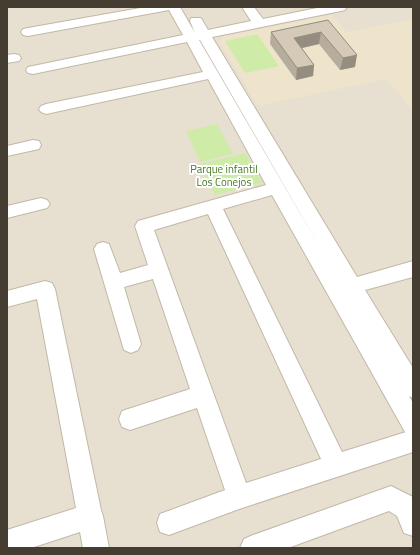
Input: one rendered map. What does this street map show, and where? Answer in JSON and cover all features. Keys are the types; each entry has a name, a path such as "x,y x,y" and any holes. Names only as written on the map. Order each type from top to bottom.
{"street":[{"path":"28,32 167,7"},
{"path":"174,7 198,37 353,285 413,388"},
{"path":"188,7 212,74 276,188 413,424"},
{"path":"248,7 260,23"},
{"path":"33,70 198,37 260,23 307,10 341,7"},
{"path":"46,109 212,74"},
{"path":"7,151 33,145"},
{"path":"239,497 144,226 276,188"},
{"path":"7,212 41,204"},
{"path":"213,206 336,465"},
{"path":"103,249 131,344"},
{"path":"113,283 160,269"},
{"path":"335,290 413,270"},
{"path":"7,298 45,289 91,516 96,548"},
{"path":"130,419 204,396"},
{"path":"169,523 239,497 413,441"},
{"path":"253,548 391,498 406,507 413,524"},
{"path":"7,543 91,516"}],"shaded area":[{"path":"7,7 413,7 413,548 7,548"},
{"path":"332,15 347,32 413,19 413,110 386,79 258,106 219,41 224,36"}],"green space":[{"path":"257,34 279,66 245,73 225,41"},
{"path":"217,124 233,154 200,162 186,131"},
{"name":"Parque infantil Los Conejos","path":"246,153 262,183 215,195 200,164"}],"building":[{"path":"328,20 357,55 343,58 321,32 294,38 314,65 297,68 271,32"}]}
